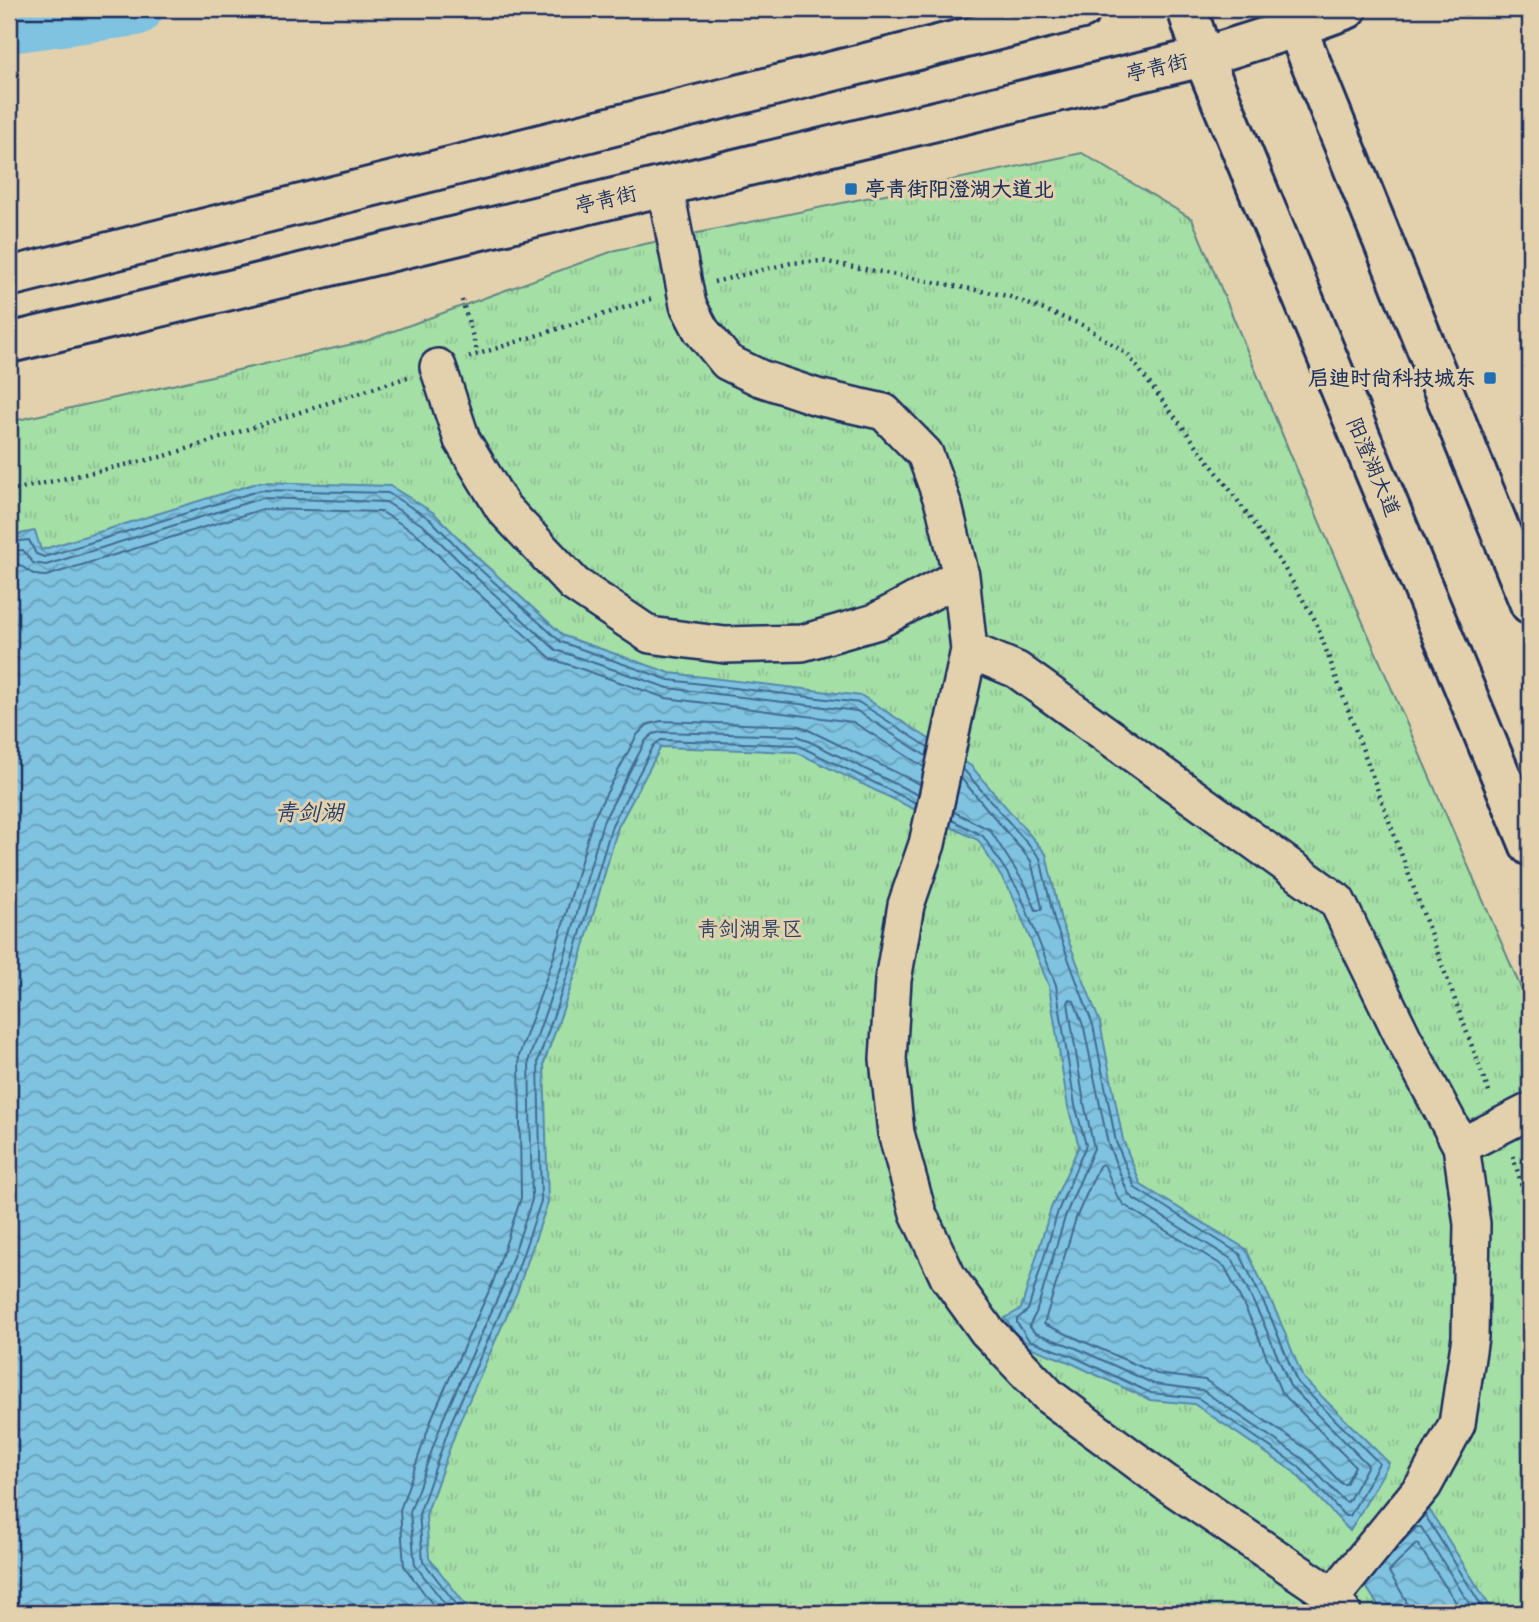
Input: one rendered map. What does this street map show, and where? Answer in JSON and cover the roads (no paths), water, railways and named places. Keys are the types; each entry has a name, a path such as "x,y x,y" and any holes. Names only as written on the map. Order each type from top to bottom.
{"main road":[{"path":"9,277 1082,9"},
{"name":"阳澄湖大道","path":"1187,9 1203,57 1530,846"},
{"name":"亭青街","path":"9,343 1203,57 1292,18 1347,9"},
{"path":"1292,18 1530,604"}],"lane":[{"path":"665,186 688,305 701,330 727,362 760,378 817,397 884,412 925,454 944,506 961,576 970,650 927,844 906,905 893,980 888,1059 896,1133 918,1213 948,1277 979,1320 1050,1397 1338,1605 1424,1485 1457,1424 1470,1337 1472,1224 1461,1146 1404,1039 1337,901 1017,670 970,650"},
{"path":"438,367 462,440 503,508 574,584 650,635 725,645 802,643 875,622 961,576"},
{"path":"1461,1146 1530,1111"}],"water":[{"name":"青剑湖","path":"260,482 390,486 434,513 480,560 564,636 670,673 862,696 971,766 1046,854 1061,921 1100,1023 1123,1140 1141,1185 1246,1249 1278,1316 1303,1378 1389,1463 1350,1531 1294,1472 1194,1404 1150,1400 1069,1362 1024,1345 1005,1318 1021,1309 1051,1208 1079,1146 1068,1107 1049,986 1012,894 978,840 796,752 661,747 618,827 579,964 544,1063 548,1202 517,1292 458,1425 426,1515 429,1558 472,1613 9,1613 9,536 35,531 41,550"},
{"path":"1422,1498 1494,1613 1383,1613 1355,1569"}],"waterway":[{"path":"9,26 136,9"}],"place":[{"name":"亭青街阳澄湖大道北","path":"851,189"},
{"name":"启迪时尚科技城东","path":"1490,378"}],"park label":[{"name":"青剑湖景区","path":"750,929"}]}
